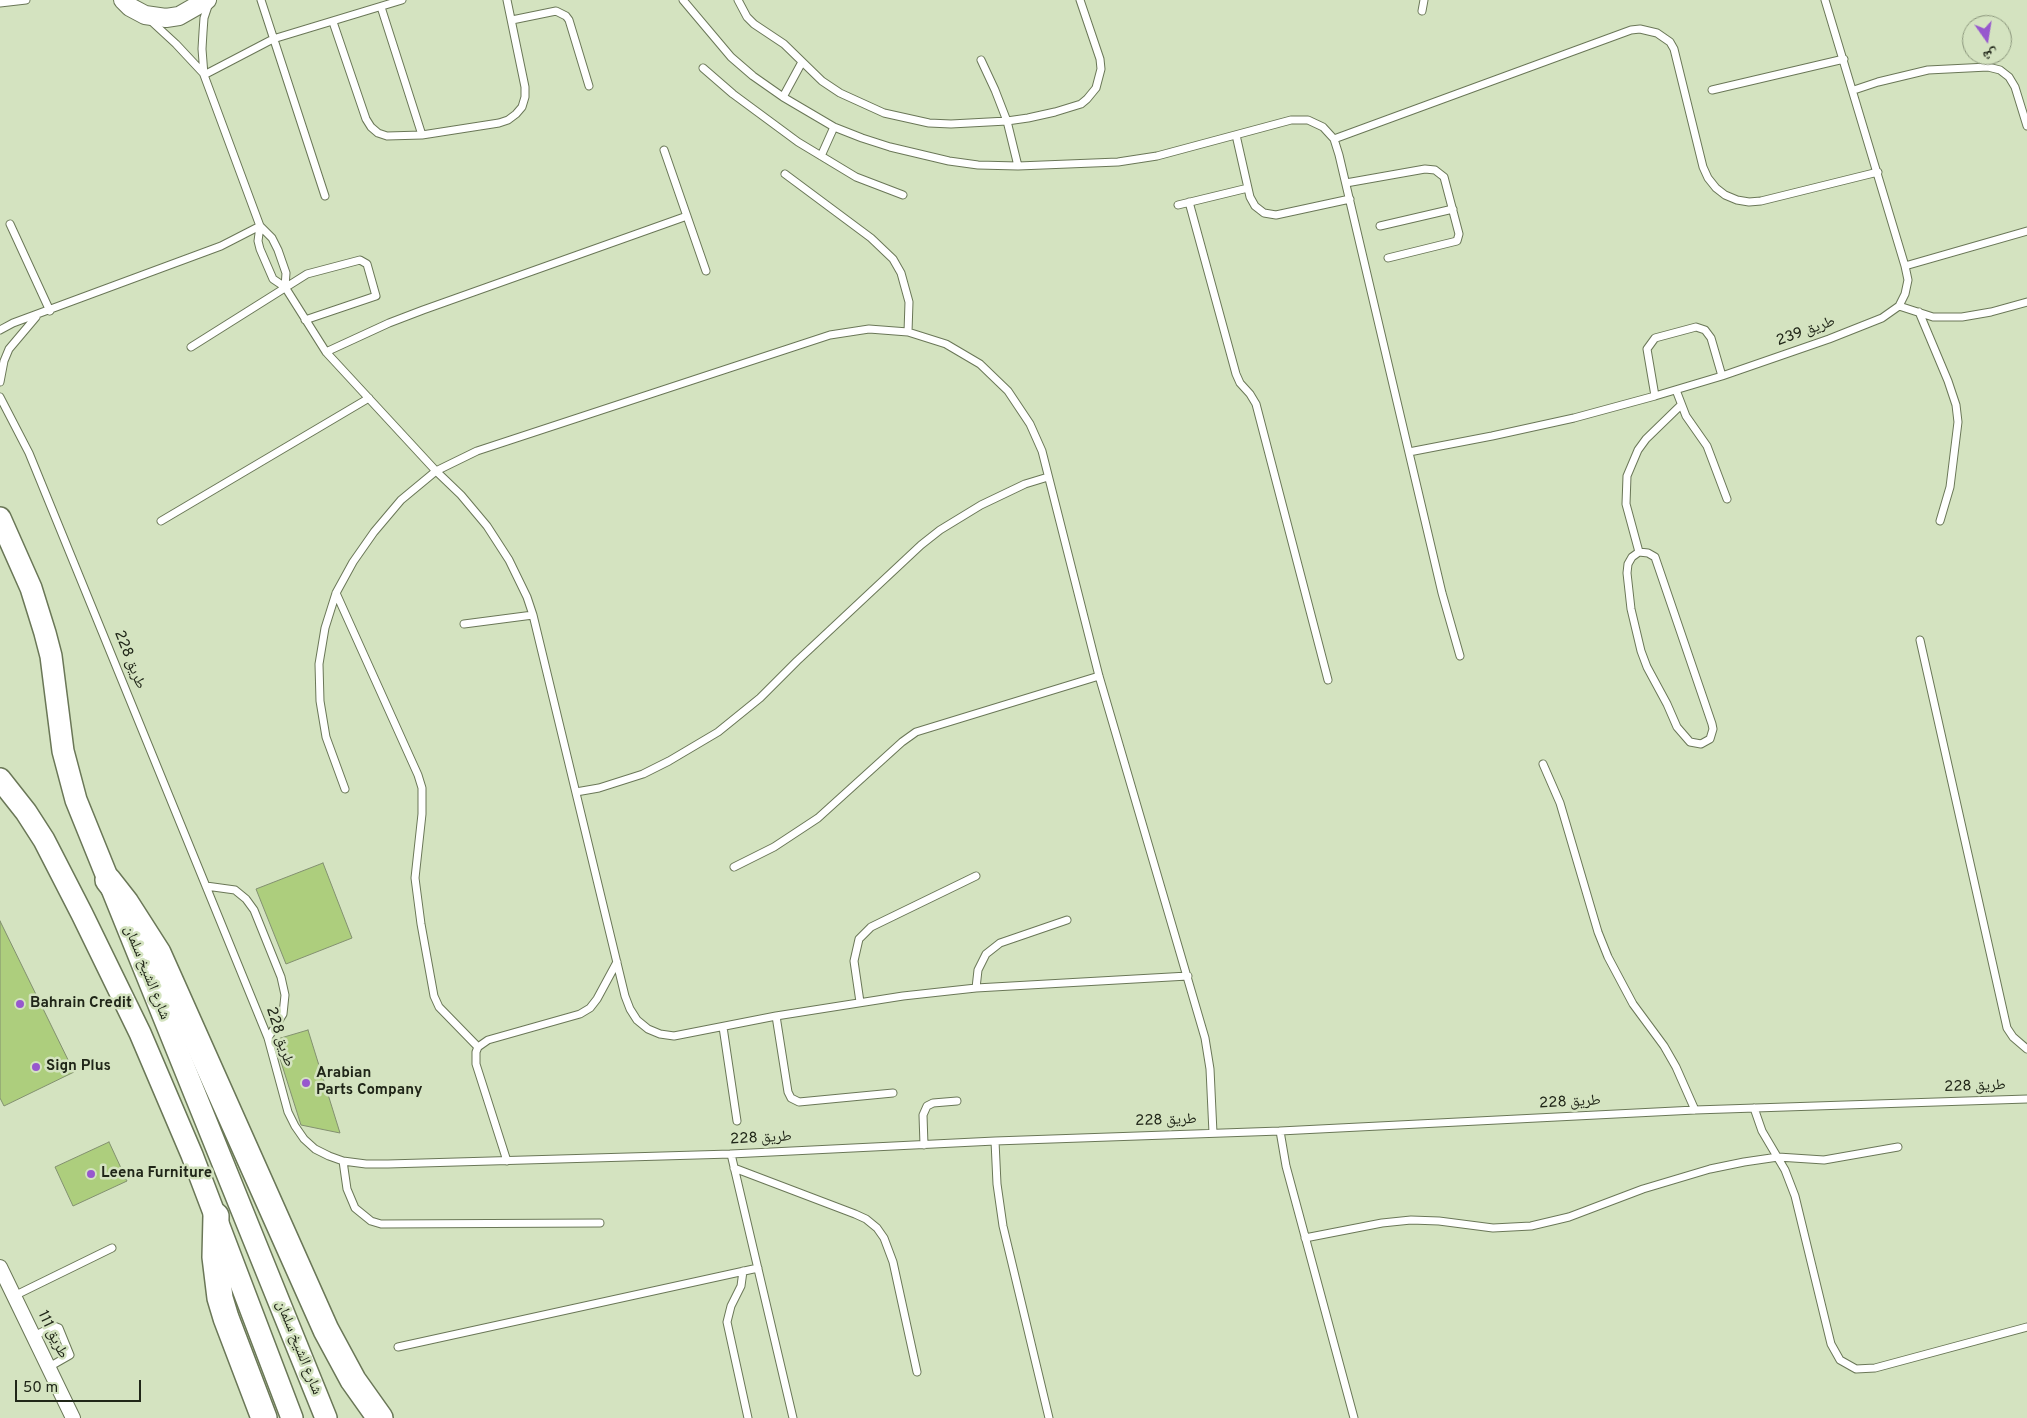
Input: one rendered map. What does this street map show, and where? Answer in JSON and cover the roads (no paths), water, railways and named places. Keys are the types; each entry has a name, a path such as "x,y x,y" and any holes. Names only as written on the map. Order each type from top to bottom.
{"highway":[{"path":"108,880 126,903 158,953 326,1330 353,1380 380,1418"},
{"path":"216,1216 214,1257 220,1298 264,1418"}],"main road":[{"name":"شارع الشيخ سلمان","path":"0,518 26,574 39,610 50,656 59,727 69,776 79,808 326,1418"},
{"name":"شارع الشيخ سلمان","path":"0,780 26,812 44,840 91,931 162,1085 216,1216 292,1418"}],"street":[{"path":"123,0 130,7 145,14 166,18 179,16 208,0"},
{"name":"طريق 111","path":"0,1267 73,1418"}],"lane":[{"path":"0,3 26,0"},
{"path":"208,0 204,18 202,49 204,75 260,226 272,238 278,250 286,273 285,287"},
{"path":"261,0 325,196"},
{"path":"204,75 273,39 402,0"},
{"path":"333,22 366,119 371,127 378,133 387,136 422,135 498,123 508,120 522,106 525,97 507,0"},
{"path":"683,0 732,57 752,76 782,97 834,126 890,147 919,155 978,165 1099,164 1138,160 1291,120 1308,120 1323,127 1334,139 1350,198 1442,593 1460,656"},
{"path":"738,0 747,17 754,24 784,44 822,81 840,93 884,113 928,123 974,124 1007,121 1046,114 1081,104 1096,88 1100,78 1100,59 1080,0"},
{"path":"1422,11 1424,0"},
{"path":"1825,0 1854,90 1905,266 1908,280 1906,294 1899,306 1933,317 1962,317 2027,302"},
{"path":"381,7 422,135"},
{"path":"512,20 556,11 566,16 569,20 589,86"},
{"path":"145,14 204,75"},
{"path":"1334,139 1631,30 1640,29 1658,33 1670,42 1674,49 1703,167 1708,178 1725,195 1736,200 1761,201 1878,172"},
{"path":"981,60 1007,121 1018,166"},
{"path":"1712,90 1844,60"},
{"path":"782,97 802,62"},
{"path":"1854,90 1928,70 1988,67 2000,70 2009,77 2016,87 2027,126"},
{"path":"703,68 764,118 821,156 856,177 903,195"},
{"path":"821,156 834,126"},
{"path":"1236,135 1250,197 1255,206 1264,213 1270,214 1350,198"},
{"path":"664,150 706,271"},
{"path":"1346,183 1430,169 1440,173 1447,182 1459,234 1457,241 1388,258"},
{"path":"785,174 872,238 893,260 908,294 910,317 908,332"},
{"path":"1178,205 1248,188"},
{"path":"1188,202 1236,374 1240,383 1256,404 1328,680"},
{"path":"1380,226 1453,209"},
{"path":"326,352 423,310 687,216"},
{"path":"10,224 50,311"},
{"path":"260,226 258,241 262,256 273,279 285,287 326,352 436,471 461,495 487,526 509,560 527,597 630,1009 648,1029 660,1034 674,1036 860,1002 976,988 1188,976"},
{"path":"0,330 213,249 260,226"},
{"path":"1905,266 2027,231"},
{"path":"191,347 307,274 360,260 367,264 376,296 305,320"},
{"name":"طريق 239","path":"1409,452 1510,432 1676,390 1794,352 1882,318 1899,306"},
{"path":"1919,312 1948,381 1956,405 1958,422 1950,486 1940,520"},
{"path":"0,382 4,360 9,349 38,315"},
{"path":"1655,396 1647,349 1655,338 1696,327 1705,330 1711,338 1722,376"},
{"path":"345,789 326,737 320,701 319,664 323,637 336,594 353,562 374,532 401,500 436,471 477,450 830,335 869,329 908,332 946,344 980,364 1008,391 1030,424 1042,451 1099,676 1197,1007 1208,1054 1213,1101 1213,1133"},
{"path":"0,388 0,398"},
{"path":"1676,390 1691,425 1707,446 1727,499"},
{"name":"طريق 228","path":"0,398 29,453 268,1038 288,1112 295,1126 315,1148 343,1161 388,1164 731,1154 995,1141 1280,1131 1695,1110 2027,1098"},
{"path":"161,520 369,398"},
{"path":"1639,552 1626,504 1628,476 1638,450 1646,439 1681,405"},
{"path":"576,792 599,788 643,774 669,762 718,732 760,698 797,661 940,530 1003,494 1048,477"},
{"path":"1639,552 1648,553 1655,557 1712,724 1713,729 1710,739 1700,744 1690,742 1677,727 1641,651 1631,609 1627,573 1628,564 1632,557 1639,552"},
{"path":"336,594 414,766 422,788 422,814 415,878 434,996 439,1007 478,1047"},
{"path":"464,624 532,615"},
{"path":"1920,640 2007,1028 2013,1037 2027,1049"},
{"path":"734,867 774,847 818,818 902,742 916,732 1099,676"},
{"path":"1543,764 1560,803 1598,932 1608,957 1633,1004 1664,1046 1676,1067 1695,1110"},
{"path":"860,1002 854,961 859,939 871,927 976,876"},
{"path":"206,886 235,890 246,899 254,910 281,977 285,995 283,1014 268,1038"},
{"path":"976,988 978,970 986,954 1000,942 1067,920"},
{"path":"507,1161 476,1064 478,1047 488,1040 580,1014 590,1008 598,999 617,962"},
{"path":"776,1016 788,1092 791,1098 799,1102 894,1093"},
{"path":"723,1027 738,1121"},
{"path":"924,1144 923,1115 927,1106 957,1101"},
{"path":"1754,1108 1762,1131 1778,1157 1795,1196 1831,1344 1840,1360 1847,1366 1856,1369 1875,1368 2027,1327"},
{"path":"1280,1131 1286,1166 1354,1418"},
{"path":"995,1141 997,1184 1002,1219 1049,1418"},
{"path":"1305,1238 1382,1223 1411,1220 1439,1221 1493,1228 1531,1226 1569,1217 1644,1189 1710,1169 1778,1157 1824,1160 1898,1147"},
{"path":"731,1154 793,1418"},
{"path":"343,1161 347,1189 355,1208 367,1219 381,1224 600,1223"},
{"path":"734,1168 855,1214 866,1219 876,1228 884,1238 893,1262 917,1372"},
{"path":"14,1296 112,1248"},
{"path":"398,1347 758,1268"},
{"path":"743,1271 741,1286 731,1306 727,1322 748,1418"},
{"path":"34,1336 54,1326 59,1328 70,1356 49,1367"}],"place":[{"name":"Bahrain Credit","path":"20,1004"},
{"name":"Sign Plus","path":"36,1067"},
{"name":"Arabian Parts Company","path":"306,1083"},
{"name":"Leena Furniture","path":"91,1174"}]}
